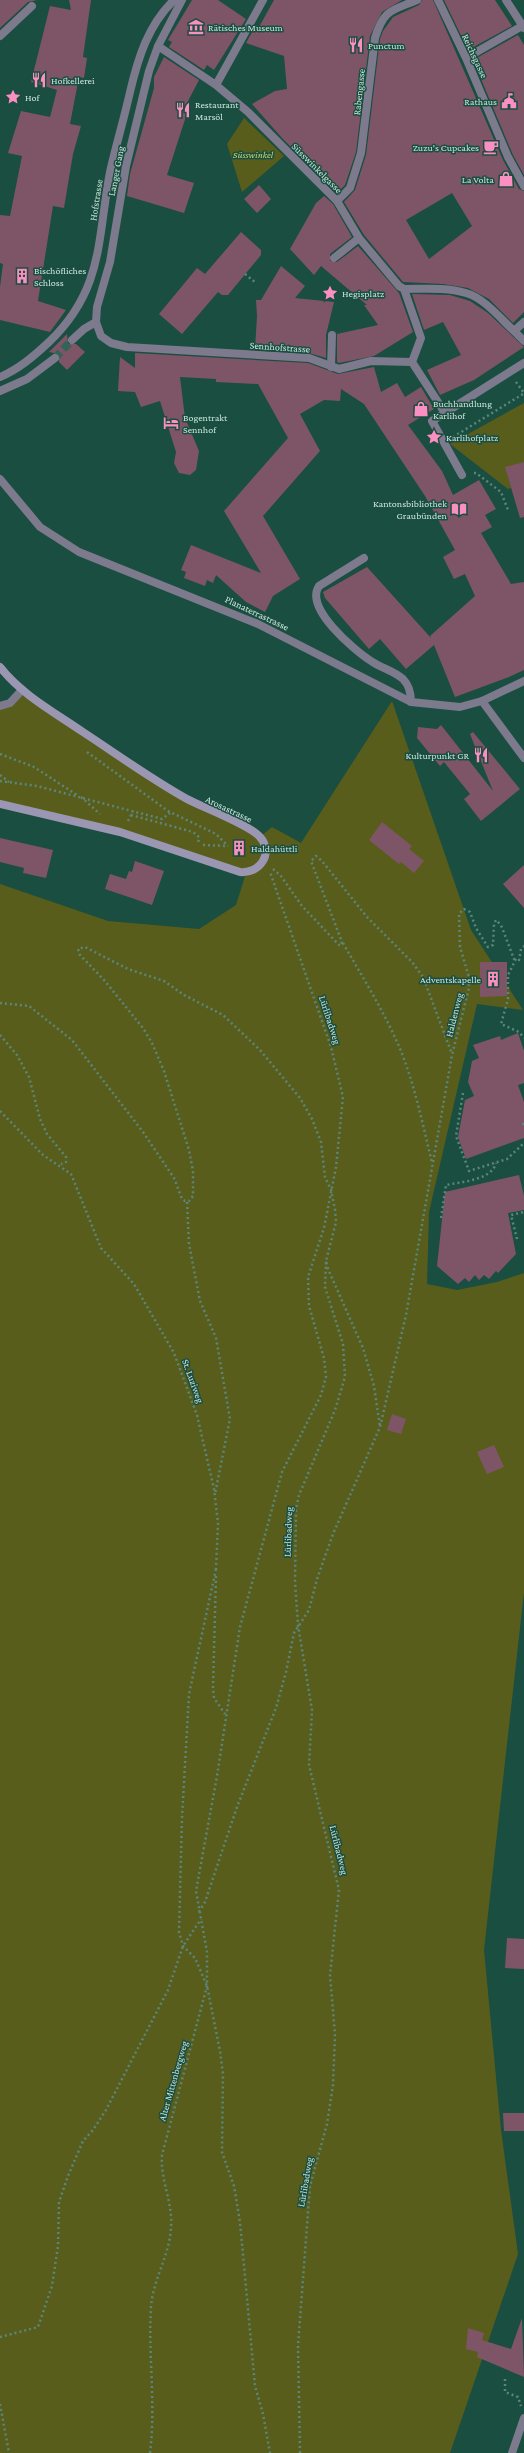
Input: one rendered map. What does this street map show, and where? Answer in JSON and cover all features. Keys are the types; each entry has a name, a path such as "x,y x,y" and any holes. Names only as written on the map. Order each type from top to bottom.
{"main road":[{"name":"Arosastrasse","path":"0,667 22,690 149,777 206,809 256,832 264,843 266,855 259,867 253,871 240,872 120,832 0,804"}],"street":[{"name":"Hofstrasse","path":"0,377 23,364 56,335 74,314 88,290 96,264 110,172 138,59 150,31 174,0"},
{"name":"Langer Gang","path":"96,322 97,307 110,262 126,166 158,46 182,0"},
{"path":"216,85 263,0"},
{"name":"Rabengasse","path":"337,201 350,188 361,153 375,38 379,26 385,14 417,0"},
{"name":"Reichsgasse","path":"438,0 466,58 508,157 524,186"},
{"path":"466,58 523,26 506,0"},
{"path":"0,36 32,6"},
{"name":"Süsswinkelgasse","path":"158,46 216,85 248,112 337,201 359,238 404,289"},
{"path":"334,258 359,238"},
{"path":"445,413 412,362 420,338 404,289 437,289 466,293 485,304 524,341"},
{"path":"72,340 84,329 96,322"},
{"name":"Sennhofstrasse","path":"96,322 102,338 115,344 154,349 309,358 331,367 346,369 378,360 391,363 412,362"},
{"path":"514,331 524,322"},
{"path":"331,367 332,335"},
{"path":"0,391 27,379 55,358"},
{"path":"462,475 432,421 524,363"},
{"name":"Planaterrastrasse","path":"0,479 40,527 79,552 258,624 411,702 460,707 482,701 524,681"},
{"path":"364,558 319,586 316,593 316,600 327,619 349,645 372,662 403,680 410,691 411,702"},
{"path":"0,706 10,703 22,690"},
{"path":"482,701 524,758"},
{"path":"512,2453 524,2419"}],"path":[{"path":"245,274 256,283"},
{"path":"444,442 523,394 515,382"},
{"path":"462,475 476,473 501,492 508,510"},
{"path":"0,754 34,767 92,805 103,816"},
{"path":"0,775 10,782"},
{"path":"0,782 10,782 78,796 163,819 170,813"},
{"path":"124,823 128,822 133,811"},
{"path":"131,815 193,832 199,837 198,844"},
{"path":"194,844 228,846"},
{"path":"199,1912 205,1902 238,1807 276,1708 286,1672 294,1633 309,1610 317,1579 333,1534 380,1427 406,1315 452,1055 431,992 421,973 367,916 322,861 314,857 311,860 312,865 342,942 378,1003 400,1051 419,1104 432,1165"},
{"name":"Lürlibadweg","path":"225,1714 240,1626 282,1472 324,1386 324,1358 309,1306 308,1284 311,1265 324,1228 342,1120 341,1084 331,1046 268,867 281,876 298,900 337,944 341,946 342,942"},
{"name":"Haldenweg","path":"452,1055 469,988 469,977 459,937 461,912 464,909 470,912 476,928 488,947 493,946 494,924 496,920 498,921 512,955 514,959 516,958"},
{"path":"524,946 521,949 519,960 516,958 508,975 508,999 500,1024 519,1032 524,1038"},
{"path":"215,1495 230,1419 216,1338 200,1301 189,1244 187,1202 193,1196 192,1161 164,1071 143,1028 99,974 80,955 78,951 80,947 85,947 128,969 164,981 189,998 223,1015 235,1025 277,1070 309,1113 321,1142 325,1177 331,1190"},
{"path":"0,1003 29,1006 72,1040 124,1105 174,1178 182,1199 187,1202"},
{"path":"0,1035 17,1055 30,1077 40,1119 47,1134 66,1156 65,1163 58,1164"},
{"path":"463,1093 456,1136 469,1171 508,1159 524,1143"},
{"name":"St. Luziweg","path":"0,1111 38,1150 68,1170 77,1184 101,1248 134,1284 176,1358 197,1415 215,1495 218,1523 213,1688 214,1698 225,1714"},
{"path":"440,1218 446,1185 484,1176 492,1170 496,1163"},
{"name":"Lürlibadweg","path":"300,2453 298,2346 310,2186 327,2124 333,2085 335,2035 329,1984 339,1890 309,1765 312,1710 298,1625 295,1582 296,1508 304,1480 335,1410 345,1377 343,1344 325,1287 326,1261 336,1222 331,1190"},
{"path":"517,1239 511,1215 524,1212"},
{"path":"326,1261 332,1282 356,1330 370,1369 380,1427"},
{"path":"216,1569 189,1694 178,1909 179,1932 183,1946 195,1958 207,1986 223,2074 222,2152 234,2186 255,2386 263,2414 270,2453"},
{"name":"Alter Mittenbergweg","path":"150,2453 153,2427 152,2306 156,2283 171,2228 171,2211 162,2174 162,2155 207,1986 208,1964 196,1891 217,1776 225,1714"},
{"path":"0,2337 38,2326 52,2286 58,2246 59,2202 68,2176 84,2141 106,2110 168,1990 183,1946 200,1919"},
{"path":"505,2379 505,2392 516,2396 521,2402 518,2414 524,2419"},
{"path":"0,2404 10,2453"}],"green space":[{"name":"Süsswinkel","path":"244,118 284,156 242,192 227,144"},
{"path":"524,403 524,462 506,468 511,488 508,489 450,444"},
{"path":"22,690 149,777 260,837 272,827 301,843 392,701 471,930 523,1010 477,1004 429,1212 427,1284 457,1290 497,1282 524,1273 524,1592 484,1950 501,2130 518,2254 450,2453 0,2453 0,884 108,921 199,929 236,905 246,873 184,853 0,804 0,706"}],"building":[{"path":"0,0 37,0 28,2 0,28"},
{"path":"69,0 91,0 83,57 87,58 84,78 79,77 70,124 81,126 73,154 64,208 53,206 38,301 66,310 50,332 0,320 0,287 3,264 0,263 0,215 10,216 22,156 8,153 21,111 50,117 57,90 31,82 50,6 71,10"},
{"path":"192,0 218,0 246,19 214,70 207,65 204,70 169,47 172,42 168,40"},
{"path":"274,0 402,0 382,12 370,36 356,152 345,185 337,193 282,138 252,104 275,91 287,89 284,56 246,43 256,25 259,27"},
{"path":"422,0 433,0 503,160 519,189 524,191 524,312 513,323 489,299 468,288 443,284 403,282 364,235 344,202 355,190 366,155 380,39 383,31 393,17 419,5","holes":["452,193 472,226 429,259 406,220"]},
{"path":"444,0 495,0 512,26 468,50"},
{"name":"Rathaus","path":"518,35 524,45 524,175 513,155 473,60"},
{"path":"164,57 199,80 187,103 190,104 167,175 194,183 184,213 127,196 130,174 154,88 154,77"},
{"path":"259,185 271,199 257,213 244,199"},
{"path":"324,196 333,204 352,237 330,254 330,261 337,262 358,246 399,293 413,332 374,356 339,363 337,362 337,334 378,325 364,305 367,305 321,266 314,275 290,249 316,203"},
{"path":"241,232 261,250 261,255 228,295 222,295 218,292 182,334 159,314 197,268 205,274"},
{"path":"281,266 305,286 295,298 334,302 326,335 326,358 309,353 255,349 257,316 256,300 261,300"},
{"path":"412,294 450,295 470,301 488,313 524,347 474,380 440,395 427,370 461,355 443,322 424,330"},
{"path":"67,334 68,344 76,344 85,352 67,370 59,362 59,354 49,352"},
{"path":"135,353 308,363 338,374 374,367 381,392 397,383 405,397 421,387 434,409 408,425 442,471 453,495 479,480 496,509 485,515 492,527 481,533 511,584 524,582 524,670 455,697 434,645 406,669 380,639 369,649 325,598 323,592 367,567 431,638 430,636 475,596 465,574 454,579 443,557 455,550 425,496 364,404 341,389 340,401 324,400 300,414 320,451 263,516 300,579 273,596 265,612 246,602 216,575 213,583 207,580 205,586 184,578 186,572 181,570 191,545 261,573 224,511 288,438 258,384 216,382 216,379 180,377 185,418 199,451 196,470 190,475 179,473 174,463 176,452 160,401 141,407 135,392 118,391 120,357 135,368"},
{"path":"524,462 524,517 520,518 505,467"},
{"path":"441,725 493,791 470,734 473,732 520,789 481,821 464,799 470,794 444,762 440,766 417,738 418,727 437,729"},
{"path":"382,822 412,846 409,849 424,861 414,873 401,862 399,864 369,840"},
{"path":"0,838 53,850 46,878 23,873 24,868 0,862"},
{"path":"135,861 164,871 152,905 105,889 110,874 126,879 129,871 132,872"},
{"path":"524,865 524,908 503,884"},
{"name":"Adventskapelle","path":"480,962 507,962 507,996 480,997"},
{"path":"518,1033 524,1051 524,1083 518,1085 524,1102 524,1138 466,1159 458,1137 465,1100 474,1096 468,1082 472,1061 479,1058 473,1045 500,1036 501,1040"},
{"path":"519,1175 524,1196 524,1210 508,1213 516,1254 498,1273 496,1271 489,1279 484,1275 479,1280 475,1275 469,1282 465,1278 458,1284 437,1266 445,1192"},
{"path":"392,1414 406,1419 401,1434 387,1430"},
{"path":"494,1445 504,1467 487,1474 477,1452"},
{"path":"507,1938 524,1939 524,1969 505,1968"},
{"path":"503,2113 524,2113 524,2131 504,2131"},
{"path":"522,2318 524,2377 477,2357 478,2352 466,2349 468,2328 484,2333 482,2340 511,2349"}],"tunnel":[{"path":"55,358 72,340"}],"place":[{"name":"Rätisches Museum","path":"196,27"},
{"name":"Punctum","path":"356,45"},
{"name":"Hofkellerei","path":"39,80"},
{"name":"Hof","path":"13,97"},
{"name":"Rathaus","path":"509,101"},
{"name":"Restaurant Marsöl","path":"183,110"},
{"name":"Zuzu's Cupcakes","path":"491,147"},
{"name":"La Volta","path":"506,179"},
{"name":"Bischöfliches Schloss","path":"22,276"},
{"name":"Hegisplatz","path":"330,293"},
{"name":"Buchhandlung Karlihof","path":"421,409"},
{"name":"Bogentrakt Sennhof","path":"171,423"},
{"name":"Karlihofplatz","path":"434,437"},
{"name":"Kantonsbibliothek Graubünden","path":"459,509"},
{"name":"Kulturpunkt GR","path":"481,755"},
{"name":"Haldahüttli","path":"239,848"},
{"name":"Adventskapelle","path":"493,979"}]}
